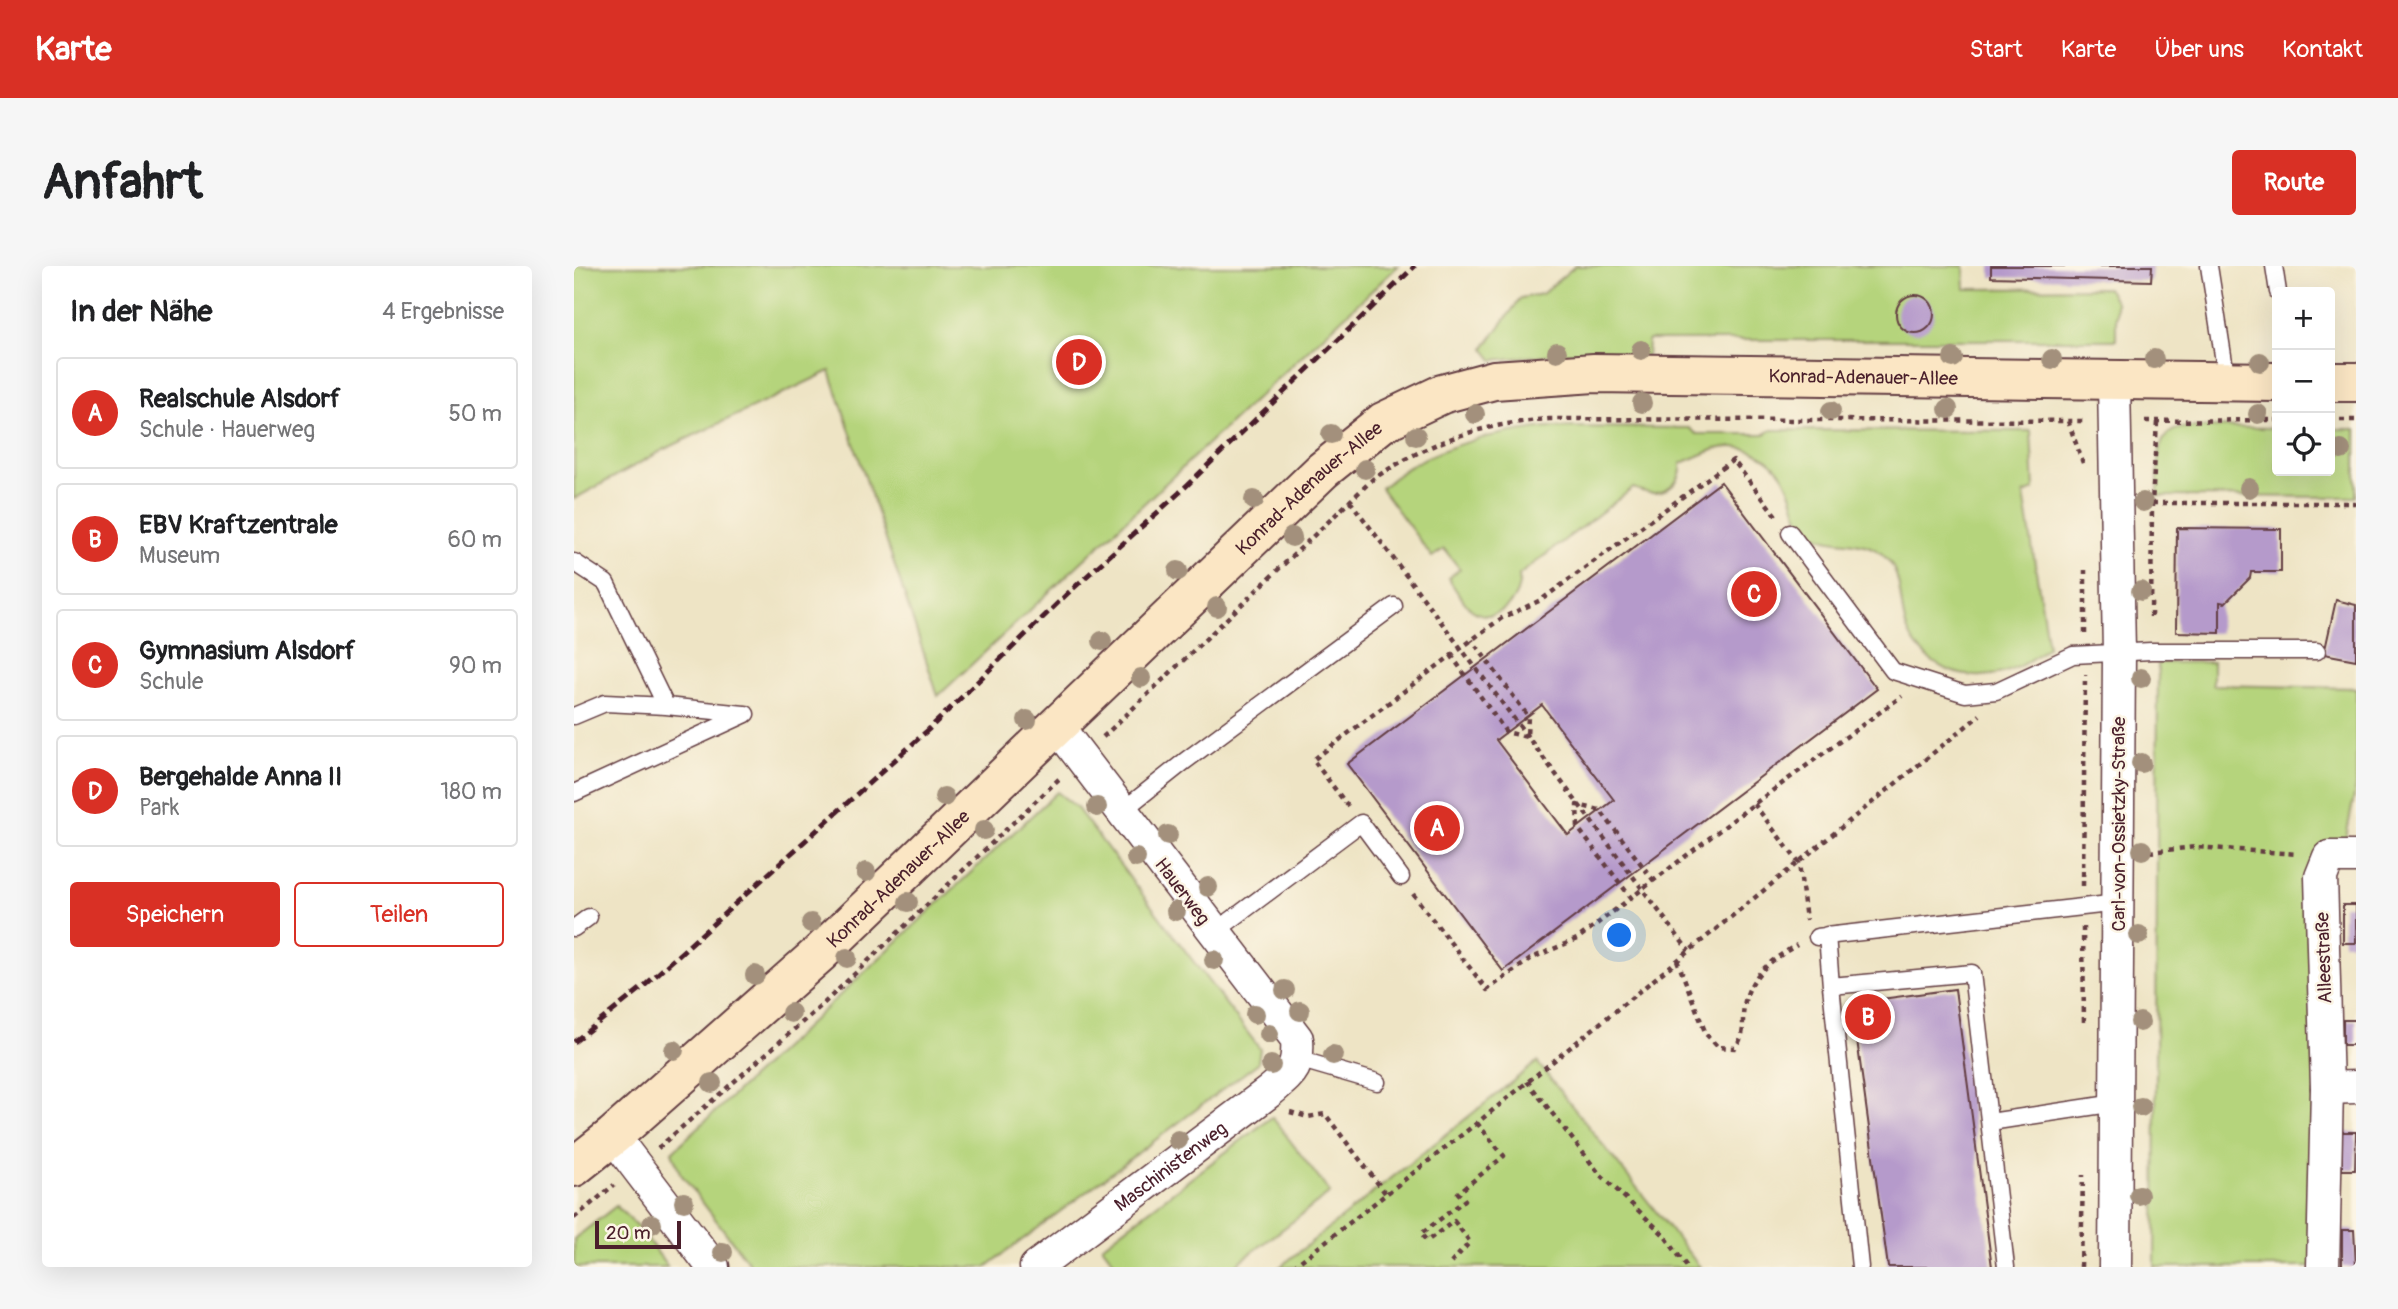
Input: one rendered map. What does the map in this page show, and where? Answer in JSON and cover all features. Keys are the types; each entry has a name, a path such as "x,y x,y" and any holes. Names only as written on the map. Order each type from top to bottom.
{"street":[{"name":"Konrad-Adenauer-Allee","path":"574,1167 613,1136 819,954 1323,470 1383,422 1442,394 1494,380 1594,373 2272,382"},
{"name":"Carl-von-Ossietzky-Straße","path":"2114,381 2119,652 2115,1267"},
{"path":"2335,382 2356,382"},
{"name":"Hauerweg","path":"1057,726 1297,1039 1298,1059"},
{"name":"Alleestraße","path":"2323,1267 2342,1088 2320,877 2343,857"},
{"name":"Maschinistenweg","path":"1037,1267 1270,1090 1288,1075 1298,1059"},
{"path":"613,1136 713,1267"}],"lane":[{"path":"2208,266 2227,381"},
{"path":"2274,266 2277,287"},
{"path":"1790,533 1893,671 1965,694 1996,691 2073,655 2119,652 2317,651"},
{"path":"574,562 606,583 666,706"},
{"path":"1122,811 1394,606"},
{"path":"574,716 605,703 746,714 574,793"},
{"path":"1215,932 1361,823 1401,877"},
{"path":"1860,1267 1831,986 1817,937 2118,903"},
{"path":"574,928 589,918"},
{"path":"1831,986 1972,973 2006,1267"},
{"path":"1298,1059 1377,1082"},
{"path":"1990,1122 2116,1103"}],"path":[{"path":"2335,420 2356,420"},
{"path":"2068,421 2085,468"},
{"path":"1361,823 1313,760 1502,618 1541,600 1734,460 1790,533"},
{"path":"1349,501 1689,951"},
{"path":"2152,503 2356,503"},
{"path":"2084,1027 2085,561"},
{"path":"1472,640 1528,716 1527,737"},
{"path":"1451,655 1506,732 1527,737"},
{"path":"1401,877 1487,990 1532,958 1577,939 1754,804 1923,681"},
{"path":"1293,1267 1799,863 1982,713 1996,691"},
{"path":"1677,960 1706,1034 1718,1047 1735,1048 1743,1037 1744,1005 1757,974 1777,956 1817,937 1799,863 1754,804"},
{"path":"1577,805 1600,810 1654,881"},
{"path":"1577,805 1577,828 1632,899"},
{"path":"2149,852 2195,847 2343,857"},
{"path":"1527,1081 1598,1172 1664,1235 1687,1267"},
{"path":"1270,1090 1290,1112 1308,1116 1325,1114 1386,1194"},
{"path":"1451,1262 1471,1242 1454,1221 1427,1241 1421,1234 1465,1200 1458,1192 1504,1156 1476,1122"},
{"path":"2081,1267 2083,1174"}],"green space":[{"path":"574,266 1398,266 938,696 830,371 663,450 574,499"},
{"path":"1575,266 1964,266 1965,289 2107,288 2116,302 2116,340 1648,340 1647,356 1568,353 1493,360 1484,348 1521,298 1542,294"},
{"path":"1549,427 1689,428 1697,434 1765,434 1772,430 2031,431 2034,490 2024,494 2048,647 2014,669 1987,676 1958,673 1932,661 1921,651 1906,626 1895,571 1882,554 1873,548 1830,540 1809,531 1801,522 1789,488 1777,469 1750,450 1728,447 1681,463 1678,479 1666,490 1649,493 1633,488 1519,575 1517,593 1506,608 1490,615 1481,614 1469,607 1448,578 1460,569 1444,549 1432,557 1381,488 1408,467 1445,450 1496,435"},
{"path":"2272,428 2272,476 2335,476 2335,429 2356,429 2356,497 2158,496 2159,452 2165,437 2177,429"},
{"path":"2213,662 2213,685 2356,688 2356,786 2345,843 2323,846 2314,1267 2155,1267 2158,663"},
{"path":"1057,792 1076,807 1260,1049 1258,1063 986,1267 752,1267 680,1173 672,1152"},
{"path":"1537,1062 1700,1267 1280,1267"},
{"path":"1272,1117 1330,1193 1233,1267 1118,1267 1102,1246"},
{"path":"616,1206 639,1228 668,1267 574,1267 574,1239"}],"building":[{"path":"1991,266 2152,266 2151,281 1991,277"},
{"path":"1915,295 1928,301 1934,314 1928,327 1915,333 1902,327 1896,314 1902,301"},
{"path":"1721,482 1877,689 1503,971 1347,764","holes":["1542,705 1614,800 1568,835 1496,740"]},
{"path":"2177,528 2281,529 2281,572 2251,572 2250,578 2225,603 2220,602 2220,633 2176,632"},
{"path":"2336,600 2356,605 2356,660 2324,654"},
{"path":"2343,905 2356,905 2356,943 2343,943"},
{"path":"1955,989 1992,1267 1888,1267 1852,1003"},
{"path":"2343,1020 2356,1020 2356,1045 2343,1045"},
{"path":"2342,1132 2356,1132 2355,1170 2342,1170"},
{"path":"2342,1230 2354,1230 2356,1267 2342,1267"}],"railway":[{"path":"574,1042 643,987 928,730 1067,594 1179,493 1415,266"}],"place":[{"name":"Bergehalde Anna II","path":"1079,362"},
{"name":"Gymnasium Alsdorf","path":"1754,594"},
{"name":"Realschule Alsdorf","path":"1437,828"},
{"name":"EBV Kraftzentrale","path":"1868,1017"}]}
